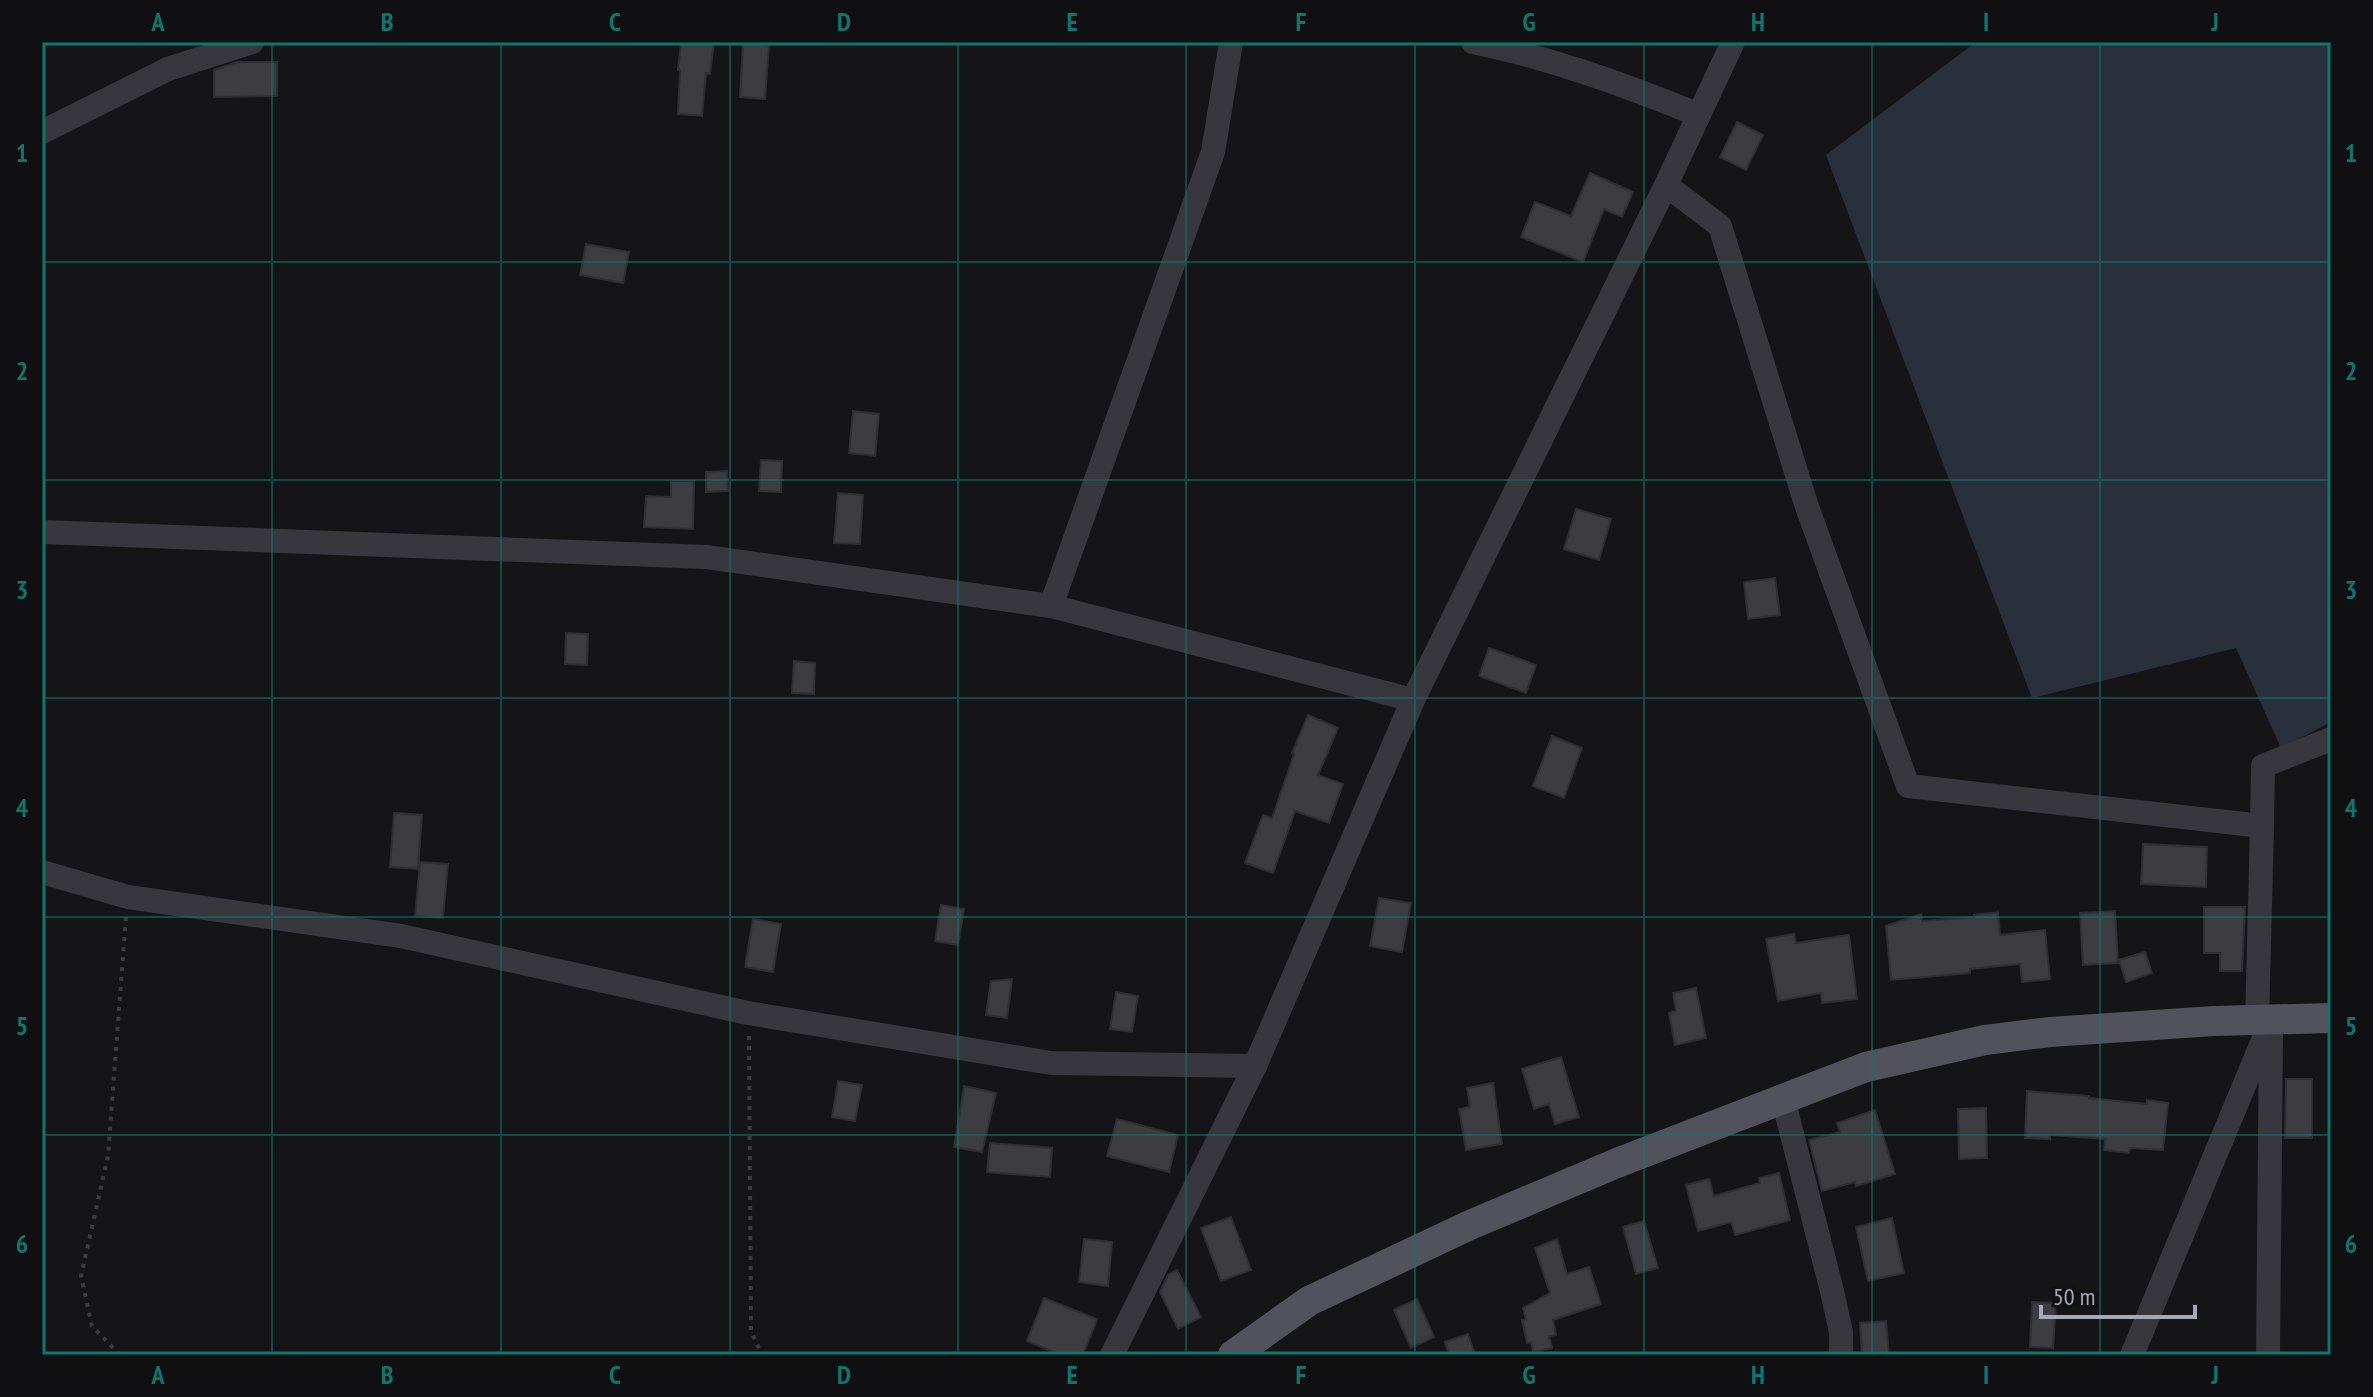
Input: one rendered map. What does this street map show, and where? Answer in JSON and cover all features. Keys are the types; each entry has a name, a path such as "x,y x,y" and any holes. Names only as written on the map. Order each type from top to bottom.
{"main road":[{"path":"1233,1355 1309,1301 1470,1225 1617,1163 1866,1067 1985,1040 2050,1032 2331,1018"}],"street":[{"path":"42,132 168,69 252,42"},
{"path":"1051,606 1213,152 1231,42"},
{"path":"1473,42 1512,50 1623,84 1699,115"},
{"path":"1112,1355 1255,1066 1413,700 1733,42"},
{"path":"1666,185 1720,226 1806,504 1908,786 2262,826"},
{"path":"42,532 706,557 1051,606 1413,700"},
{"path":"2268,1355 2263,766 2331,739"},
{"path":"42,872 128,897 401,936 748,1013 1051,1063 1255,1066"},
{"path":"2132,1355 2264,1021"},
{"path":"1783,1099 1835,1305 1841,1332 1841,1355"}],"path":[{"path":"120,1355 92,1326 81,1276 108,1156 128,897"},
{"path":"748,1013 751,1331 762,1355"}],"shaded area":[{"path":"1976,42 2331,42 2331,722 2281,748 2236,648 2032,698 1826,155"}],"building":[{"path":"681,42 714,42 710,74 706,73 702,116 678,114"},
{"path":"743,43 769,45 765,99 740,97"},
{"path":"237,62 277,62 277,96 214,97 214,70"},
{"path":"1737,122 1763,135 1746,170 1720,157"},
{"path":"1590,173 1633,192 1622,217 1604,209 1583,262 1521,237 1535,202 1571,216"},
{"path":"586,244 629,252 623,283 580,275"},
{"path":"853,411 879,414 875,456 849,453"},
{"path":"761,460 782,461 781,492 759,491"},
{"path":"727,471 728,491 706,492 706,472"},
{"path":"671,481 694,481 693,529 644,527 646,496 671,497"},
{"path":"838,493 863,495 860,544 834,543"},
{"path":"1576,509 1611,519 1599,560 1564,549"},
{"path":"1775,578 1780,615 1748,619 1744,582"},
{"path":"566,633 588,634 587,665 565,664"},
{"path":"1489,648 1536,665 1526,693 1479,676"},
{"path":"794,661 815,663 814,694 792,693"},
{"path":"1308,715 1338,728 1318,775 1343,784 1329,823 1295,811 1273,873 1245,863 1263,815 1272,818 1292,753"},
{"path":"1552,736 1582,748 1564,798 1533,786"},
{"path":"394,813 422,815 418,869 390,867"},
{"path":"2143,844 2207,847 2206,887 2141,884"},
{"path":"420,862 448,864 443,918 415,916"},
{"path":"1379,898 1411,903 1402,952 1370,946"},
{"path":"941,905 964,909 958,945 935,941"},
{"path":"2204,907 2245,907 2242,971 2220,971 2220,953 2204,953"},
{"path":"2115,911 2118,963 2083,965 2080,913"},
{"path":"1998,912 2000,935 2045,930 2050,979 2022,982 2020,964 1970,969 1970,973 1891,980 1886,926 1921,914 1922,921"},
{"path":"753,919 781,924 773,972 745,967"},
{"path":"1794,934 1796,943 1849,935 1857,999 1822,1003 1821,993 1778,1001 1766,939"},
{"path":"2145,952 2152,973 2126,982 2119,960"},
{"path":"1012,979 1007,1018 986,1015 991,981"},
{"path":"1696,988 1706,1038 1675,1045 1669,1013 1676,1011 1673,993"},
{"path":"1116,992 1138,996 1132,1032 1110,1029"},
{"path":"1561,1057 1579,1117 1555,1124 1549,1104 1534,1109 1522,1069"},
{"path":"2286,1079 2312,1079 2312,1138 2285,1138"},
{"path":"838,1081 862,1085 855,1121 832,1117"},
{"path":"1493,1083 1502,1144 1466,1150 1459,1109 1470,1107 1467,1088"},
{"path":"964,1086 996,1093 982,1152 954,1147"},
{"path":"2027,1091 2147,1104 2147,1100 2168,1103 2163,1150 2130,1148 2129,1153 2104,1150 2105,1139 2050,1135 2050,1139 2025,1138"},
{"path":"1986,1108 1987,1158 1959,1159 1958,1109"},
{"path":"1875,1110 1895,1174 1856,1186 1855,1182 1822,1191 1809,1140 1840,1132 1837,1123"},
{"path":"1117,1119 1178,1135 1169,1172 1107,1156"},
{"path":"990,1143 1052,1148 1050,1177 987,1172"},
{"path":"1779,1173 1790,1220 1735,1235 1731,1222 1698,1231 1686,1185 1709,1179 1714,1196 1760,1183 1759,1178"},
{"path":"1231,1217 1251,1270 1221,1281 1201,1228"},
{"path":"1892,1218 1904,1273 1868,1281 1856,1227"},
{"path":"1644,1221 1658,1268 1636,1274 1623,1227"},
{"path":"1084,1239 1112,1242 1108,1286 1079,1282"},
{"path":"1557,1239 1567,1274 1589,1267 1601,1304 1553,1320 1556,1335 1549,1336 1552,1348 1533,1352 1531,1342 1527,1343 1523,1308 1550,1293 1535,1248"},
{"path":"1177,1270 1201,1317 1178,1329 1160,1292 1168,1275"},
{"path":"1044,1298 1097,1319 1083,1355 1060,1355 1027,1341"},
{"path":"1417,1299 1434,1337 1411,1348 1394,1310"},
{"path":"2032,1302 2056,1303 2053,1348 2030,1347"},
{"path":"1886,1321 1889,1355 1862,1355 1860,1323"},
{"path":"1468,1334 1475,1355 1449,1355 1445,1342"}]}
